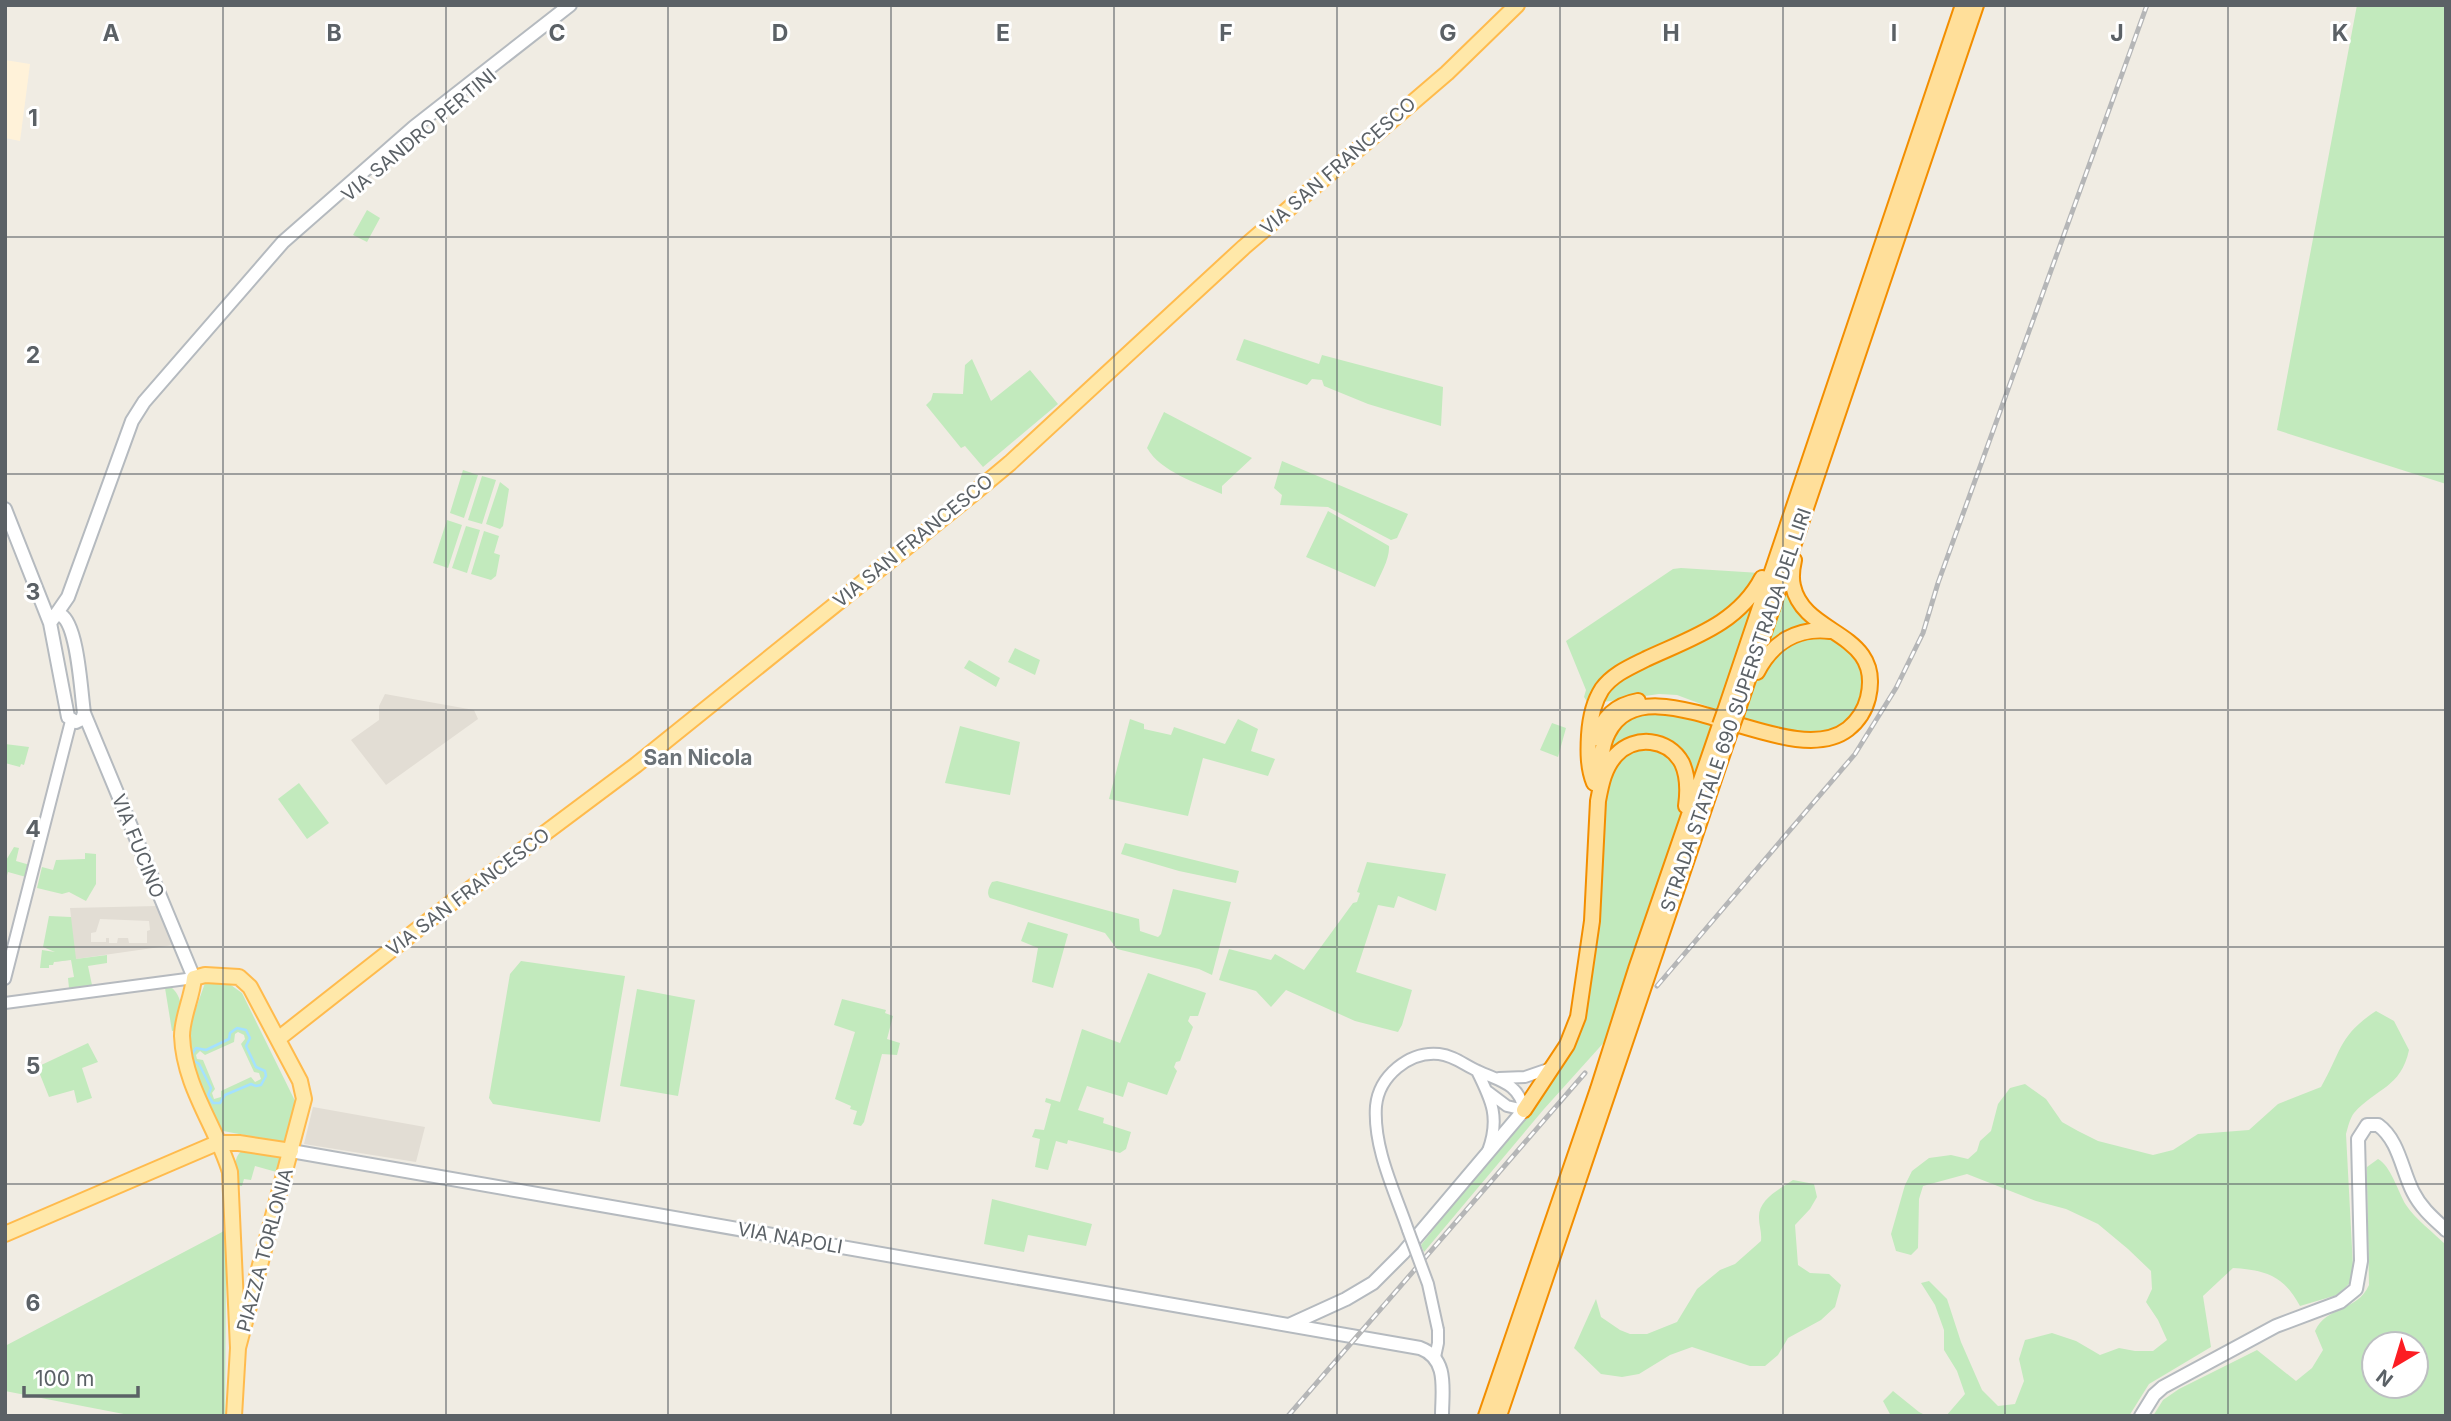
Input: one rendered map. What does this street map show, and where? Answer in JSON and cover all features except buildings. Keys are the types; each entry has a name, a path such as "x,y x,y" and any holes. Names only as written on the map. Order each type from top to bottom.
{"highway":[{"name":"STRADA STATALE 690 SUPERSTRADA DEL LIRI","path":"1486,1416 1643,984 1963,5"},
{"name":"STRADA STATALE 690 SUPERSTRADA DEL LIRI","path":"1793,525 1976,5"},
{"path":"1524,1110 1567,1045 1578,1017 1592,921 1598,801 1594,755 1599,730 1611,712 1623,704 1646,700 1678,701 1720,714 1731,721 1793,738 1819,740 1840,734 1856,721 1868,699 1869,671 1859,650 1806,610 1793,588 1793,525"},
{"path":"1597,784 1590,769 1589,738 1592,714 1601,691 1622,671 1710,631 1737,612 1759,583 1793,525"},
{"path":"1731,721 1773,648 1801,632 1832,631"},
{"name":"STRADA STATALE 690 SUPERSTRADA DEL LIRI","path":"1499,1416 1604,1091 1636,968 1676,852 1731,721"},
{"path":"1597,784 1614,758 1633,744 1646,741 1657,743 1675,753 1685,770 1688,789 1676,852"}],"main road":[{"name":"VIA SANDRO PERTINI","path":"68,597 135,414 283,242 456,93 570,5"},
{"name":"VIA SANDRO PERTINI","path":"261,269 282,254 419,132 580,5"},
{"name":"VIA SAN FRANCESCO","path":"278,1039 446,907 636,765 1010,463 1244,247 1447,73 1517,5"},
{"path":"5,509 52,620 68,717 71,721 78,722 84,713"},
{"path":"52,620 68,597"},
{"name":"VIA FUCINO","path":"68,597 69,624 84,713 194,978"},
{"path":"52,620 63,616 69,624"},
{"name":"PIAZZA TORLONIA","path":"234,1416 238,1348 230,1172 225,1154 217,1143 189,1081 185,1063 183,1027 194,978 205,975 230,975 244,979 258,999 303,1091 303,1109 238,1348"},
{"path":"1289,1325 1346,1299 1373,1283 1404,1253 1524,1110"},
{"path":"2141,1416 2154,1395 2163,1387 2276,1326 2340,1302 2356,1289 2361,1261 2358,1139 2367,1125 2378,1125 2388,1135 2414,1194 2427,1213 2446,1230"},
{"path":"5,1234 217,1143 239,1143 292,1152"},
{"path":"230,1172 233,1153 239,1143"},
{"name":"VIA NAPOLI","path":"292,1152 1414,1347 1435,1357"},
{"path":"1435,1357 1441,1367 1442,1416"}],"street":[{"path":"5,979 71,721"},
{"path":"5,1003 194,978"},
{"path":"1435,1357 1438,1330 1428,1284 1381,1151 1377,1127 1378,1092 1398,1067 1421,1054 1440,1054 1460,1060 1511,1087 1522,1099 1524,1110 1507,1106 1487,1091"},
{"path":"1497,1078 1525,1077 1554,1066"},
{"path":"1477,1071 1495,1114 1492,1140 1486,1156"}],"shaded area":[{"path":"5,60 30,64 20,141 5,138"},
{"path":"385,694 474,710 478,719 386,785 351,740 379,720 379,706"},
{"path":"157,906 174,945 55,962 64,917 71,917 70,908","holes":["100,919 149,921 147,943 129,943 128,938 118,938 117,943 109,943 109,938 106,938 106,942 91,942 91,933 96,932"]},
{"path":"313,1107 425,1127 416,1162 304,1144"}],"green space":[{"path":"2357,5 2446,5 2446,484 2277,430"},
{"path":"367,210 380,218 367,242 353,235"},
{"path":"1244,339 1319,364 1322,355 1443,387 1441,426 1368,404 1324,386 1322,380 1312,379 1307,385 1236,360"},
{"path":"972,359 991,401 1030,370 1058,404 983,467 965,446 961,448 926,405 933,393 963,394 965,365"},
{"path":"1164,412 1252,458 1222,486 1222,494 1170,470 1147,448"},
{"path":"1282,461 1408,514 1397,538 1391,540 1328,507 1280,505 1282,495 1274,488"},
{"path":"463,470 478,475 464,518 450,513"},
{"path":"482,476 496,480 482,524 468,520"},
{"path":"500,482 509,489 503,526 500,529 486,524"},
{"path":"1328,511 1389,546 1386,562 1375,587 1306,557"},
{"path":"447,520 462,525 448,568 433,563"},
{"path":"466,526 480,530 467,573 452,568"},
{"path":"484,531 499,536 494,553 500,555 496,576 491,580 471,574"},
{"path":"1673,569 1760,573 1737,609 1615,672 1588,703 1584,697 1586,690 1566,641"},
{"path":"1784,592 1813,625 1768,646"},
{"path":"1751,609 1717,710 1677,695 1659,694 1603,702 1613,682 1728,626"},
{"path":"1827,636 1851,651 1862,669 1863,691 1859,703 1846,722 1826,733 1805,735 1783,732 1741,719 1759,673 1792,640"},
{"path":"1015,648 1040,660 1035,675 1008,662"},
{"path":"969,660 1000,678 996,687 964,668"},
{"path":"1648,710 1713,722 1692,784 1664,742 1606,757 1608,744 1624,718"},
{"path":"1130,719 1144,724 1144,729 1171,735 1174,727 1225,744 1238,719 1258,729 1251,751 1275,759 1268,776 1203,758 1188,816 1109,799"},
{"path":"1552,723 1566,728 1558,757 1540,750"},
{"path":"960,726 1020,742 1010,795 945,783"},
{"path":"5,744 29,747 24,765 21,764 20,767 5,763"},
{"path":"1640,747 1662,751 1676,762 1682,779 1682,807 1607,1039 1544,1109 1424,1252 1421,1245 1561,1067 1575,1042 1605,788 1618,757"},
{"path":"299,783 329,823 307,839 278,799"},
{"path":"1125,843 1239,871 1236,883 1179,871 1121,854"},
{"path":"14,847 19,848 16,861 30,865 26,877 8,872 5,883 5,862"},
{"path":"85,853 96,854 96,884 86,901 69,892 62,894 37,888 42,867 53,870 56,860 85,859"},
{"path":"1367,862 1446,874 1436,911 1398,896 1394,908 1378,905 1356,972 1412,990 1398,1032 1355,1021 1286,990 1271,1007 1256,991 1219,980 1229,949 1271,960 1275,954 1304,970 1353,903 1357,902 1360,893 1357,892"},
{"path":"997,881 1139,919 1140,931 1158,937 1173,889 1231,902 1212,975 1199,969 1117,949 1105,933 990,898 989,888 992,882"},
{"path":"49,916 71,917 76,959 107,955 107,963 88,966 92,985 69,988 68,978 74,977 71,960 54,962 49,968 40,968 42,950 55,952 43,947"},
{"path":"1028,922 1068,934 1053,988 1032,982 1038,948 1021,941"},
{"path":"521,961 625,976 600,1122 493,1104 489,1098 510,974"},
{"path":"1148,973 1206,993 1198,1016 1190,1016 1188,1021 1193,1027 1180,1061 1176,1062 1174,1067 1177,1071 1167,1095 1128,1082 1123,1097 1087,1086 1078,1110 1104,1118 1103,1123 1131,1132 1126,1149 1120,1153 1068,1140 1067,1144 1056,1141 1048,1170 1035,1167 1040,1139 1032,1137 1035,1129 1044,1130 1051,1104 1045,1102 1046,1098 1060,1102 1082,1029 1120,1043"},
{"path":"205,983 228,983 242,993 298,1107 287,1143 218,1130 191,1061 190,1025","holes":["238,1032 244,1035 245,1039 241,1044 254,1072 259,1073 261,1079 255,1082 251,1077 221,1091 221,1097 214,1099 212,1093 215,1089 203,1060 197,1059 196,1055 200,1051 205,1055 234,1042"]},
{"path":"171,987 181,1007 178,1030 172,1031 165,988"},
{"path":"637,989 695,1000 678,1096 620,1086"},
{"path":"842,999 886,1010 885,1013 893,1016 887,1039 900,1043 897,1055 882,1054 861,1126 853,1124 857,1111 835,1099 855,1032 834,1025"},
{"path":"2376,1011 2394,1021 2409,1050 2405,1063 2394,1080 2354,1113 2346,1134 2353,1267 2349,1284 2337,1295 2300,1306 2287,1288 2273,1276 2233,1268 2203,1296 2211,1347 2149,1384 2129,1416 1946,1416 1965,1394 1957,1371 1944,1350 1944,1330 1935,1305 1921,1283 1929,1281 1947,1299 1961,1342 1982,1390 1998,1406 2015,1404 2024,1381 2019,1359 2025,1340 2052,1333 2076,1341 2100,1355 2119,1348 2153,1351 2167,1340 2146,1302 2152,1289 2151,1271 2098,1224 2066,1209 2036,1201 1967,1174 1923,1186 1919,1199 1918,1248 1911,1255 1896,1251 1891,1234 1905,1185 1912,1171 1929,1158 1951,1155 1968,1159 1977,1151 1980,1141 1991,1131 1998,1104 2010,1088 2025,1084 2046,1099 2062,1122 2078,1131 2098,1141 2153,1155 2173,1150 2198,1134 2249,1130 2278,1104 2321,1087 2348,1036"},
{"path":"88,1043 98,1062 82,1068 92,1098 77,1103 74,1090 49,1097 37,1067"},
{"path":"243,1150 283,1159 280,1173 255,1166 251,1180 244,1179 242,1186 238,1186 236,1162"},
{"path":"2378,1159 2390,1173 2410,1210 2446,1245 2446,1416 2153,1416 2163,1400 2179,1389 2257,1350 2296,1381 2312,1368 2323,1350 2315,1331 2320,1323 2357,1300 2369,1285 2367,1167"},
{"path":"1793,1180 1814,1184 1817,1197 1795,1225 1798,1265 1810,1273 1829,1274 1841,1285 1835,1307 1821,1320 1788,1338 1778,1355 1765,1366 1750,1366 1692,1347 1670,1355 1639,1374 1622,1377 1601,1374 1574,1348 1596,1299 1601,1317 1630,1334 1647,1334 1677,1322 1697,1289 1720,1270 1735,1264 1761,1241 1759,1218 1762,1205 1771,1195"},
{"path":"992,1199 1092,1224 1086,1246 1028,1235 1024,1252 984,1244"},
{"path":"224,1231 225,1416 134,1416 5,1391 5,1346"},
{"path":"1893,1391 1927,1416 1891,1416 1883,1401"}],"waterway":[{"path":"237,1028 246,1030 250,1038 246,1046 256,1067 265,1071 266,1076 261,1085 251,1084 225,1095 220,1103 213,1103 208,1095 211,1088 192,1054 196,1048 206,1050 229,1039 230,1033 237,1028"}],"railway":[{"path":"1657,986 1855,754 1896,688 1923,633 1938,583 2147,5"},
{"path":"1288,1416 1585,1073"}],"district":[{"name":"San Nicola","path":"698,757"}]}
